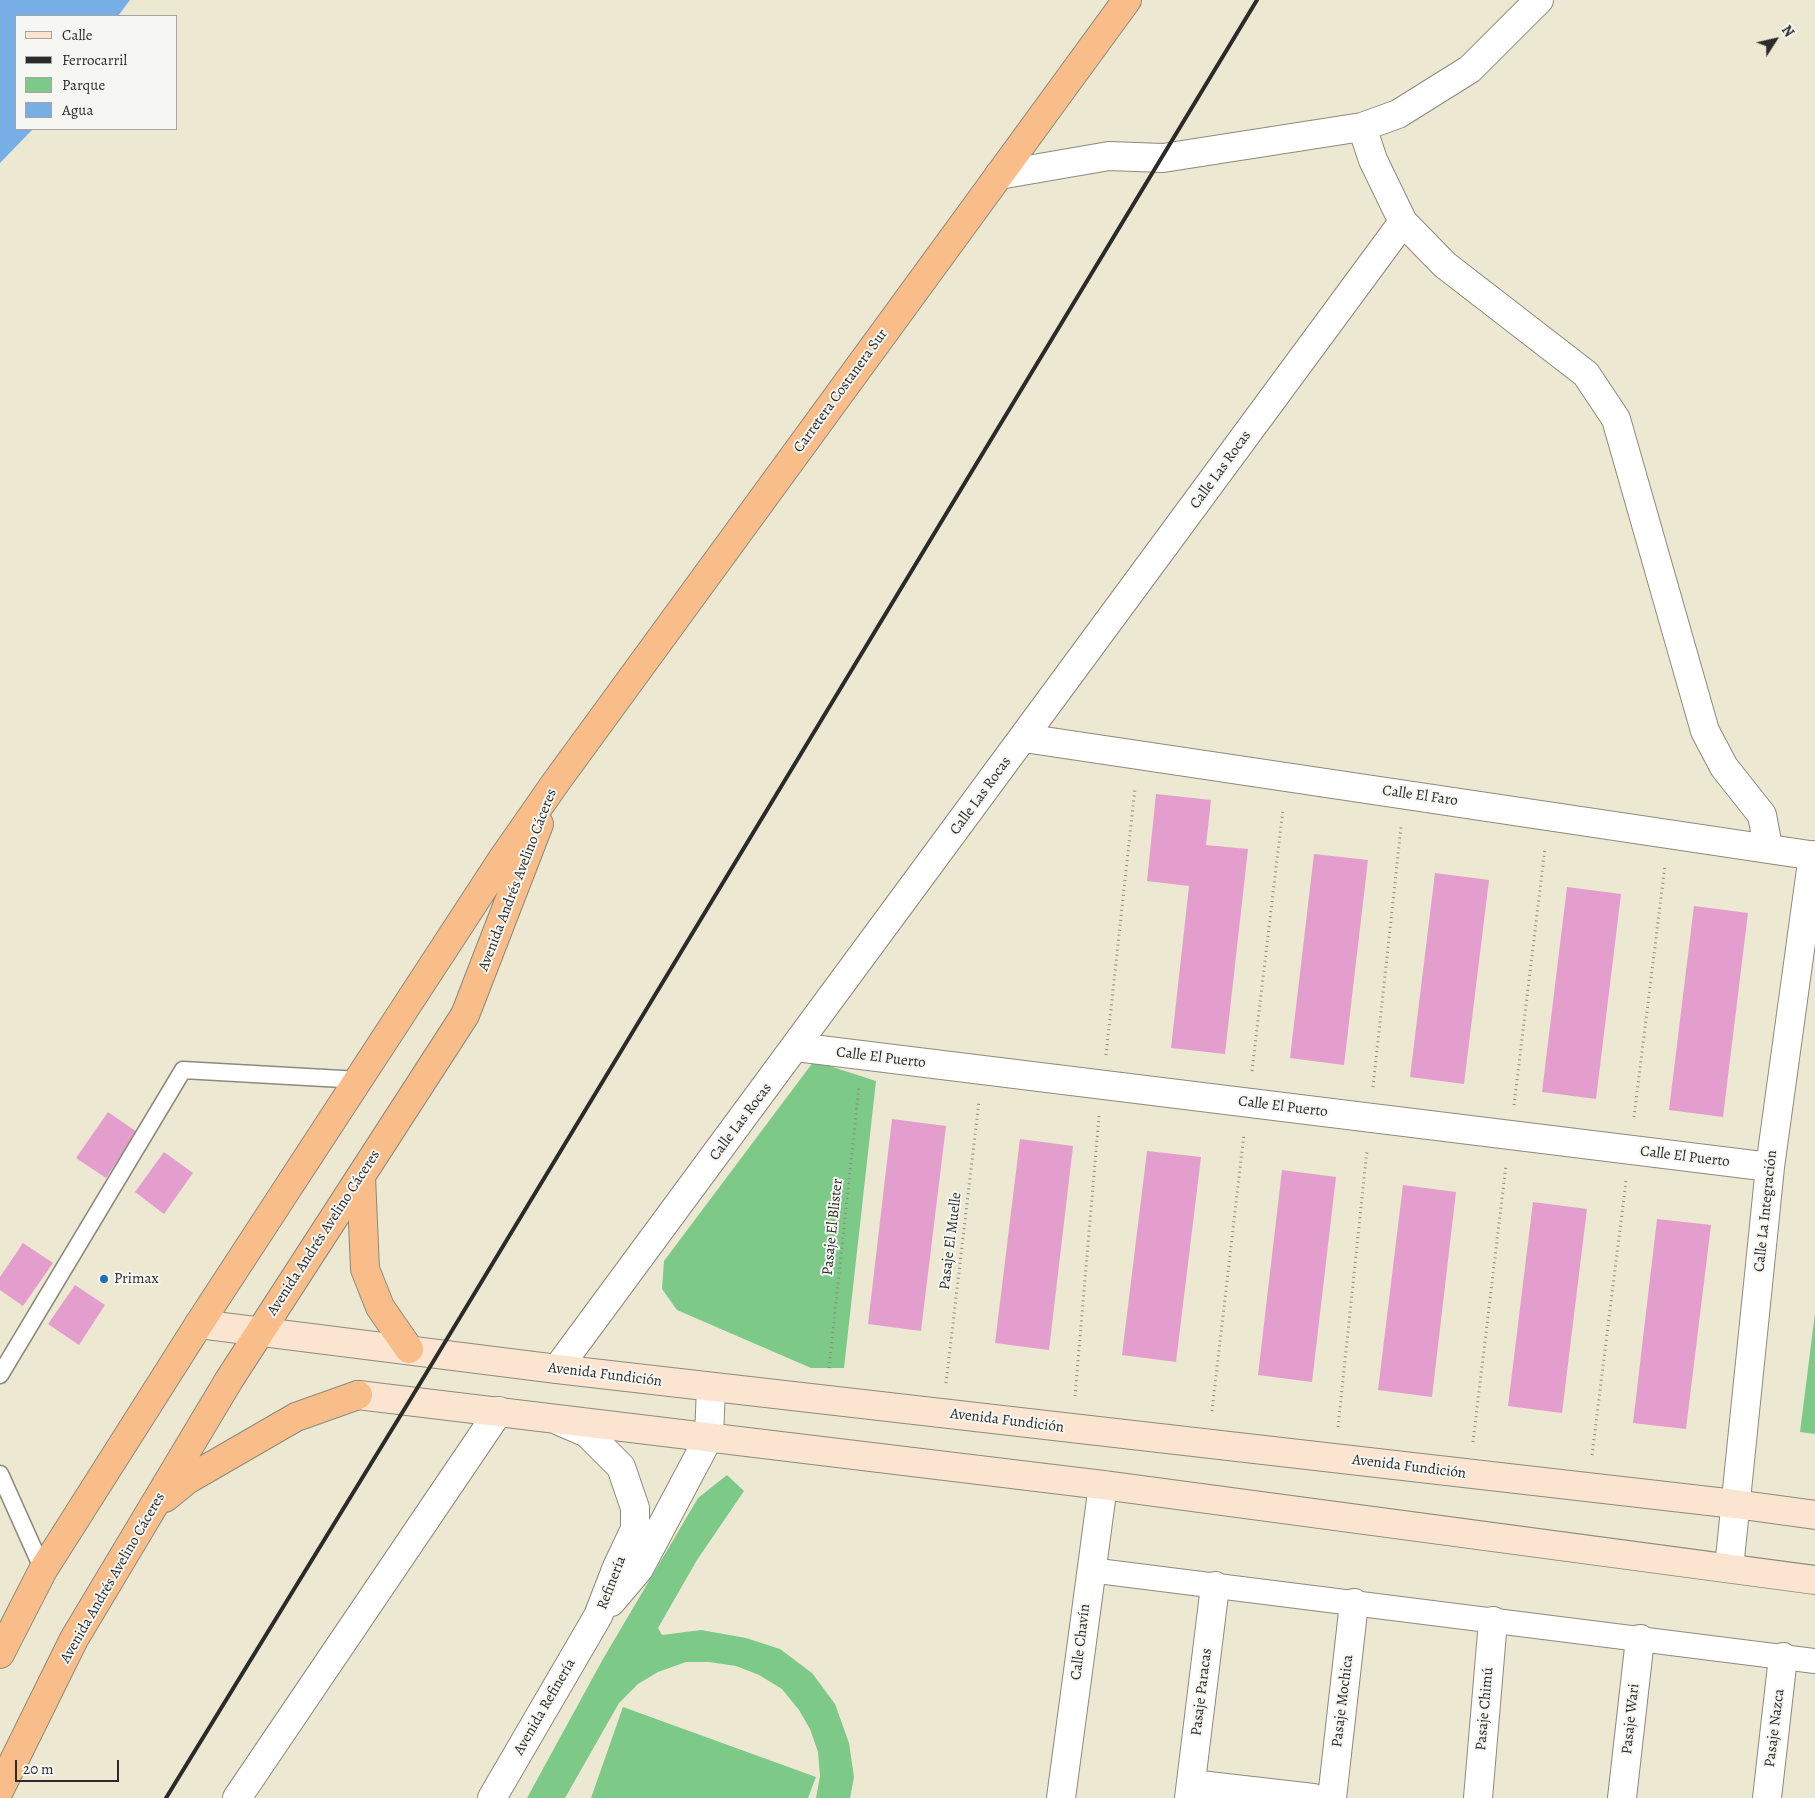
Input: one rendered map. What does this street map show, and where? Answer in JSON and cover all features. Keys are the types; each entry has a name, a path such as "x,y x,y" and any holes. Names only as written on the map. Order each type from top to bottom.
{"highway":[{"name":"Carretera Costanera Sur","path":"556,782 1126,0"},
{"name":"Avenida Andrés Avelino Cáceres","path":"0,1654 43,1570 200,1324 504,858 556,782"},
{"name":"Avenida Andrés Avelino Cáceres","path":"0,1789 74,1639 260,1331 465,1015 556,782"},
{"path":"361,1176 365,1269 380,1307 409,1349"},
{"path":"154,1507 187,1480 296,1417 358,1395"}],"main road":[{"name":"Avenida Fundición","path":"200,1324 711,1388 1735,1504 1815,1516"},
{"path":"358,1395 549,1416 1103,1485 1815,1580"}],"street":[{"path":"1000,175 1110,156 1163,158 1362,127 1398,114 1470,70 1540,0"},
{"path":"1362,127 1373,160 1404,222 1445,265 1586,374 1616,419 1705,731 1724,768 1762,815 1768,847"},
{"name":"Calle Las Rocas","path":"556,1369 796,1048 1404,222"},
{"name":"Calle El Faro","path":"1024,738 1814,855"},
{"name":"Calle La Integración","path":"1729,1568 1770,1167 1814,855"},
{"name":"Calle El Puerto","path":"796,1048 1770,1167"},
{"path":"709,1436 711,1388"},
{"path":"237,1798 499,1411"},
{"name":"Refinería","path":"549,1416 587,1434 622,1467 635,1508 635,1529 598,1616"},
{"name":"Refinería","path":"598,1616 640,1569 709,1436"},
{"name":"Calle Chavín","path":"1061,1798 1090,1570 1103,1485"},
{"path":"1090,1570 1815,1661"},
{"name":"Pasaje Paracas","path":"1190,1791 1215,1586"},
{"name":"Pasaje Mochica","path":"1332,1798 1354,1603"},
{"name":"Avenida Refinería","path":"492,1798 598,1616"},
{"name":"Pasaje Chimú","path":"1478,1798 1493,1621"},
{"name":"Pasaje Wari","path":"1622,1798 1640,1639"},
{"name":"Pasaje Nazca","path":"1767,1798 1783,1657"},
{"path":"1190,1791 1313,1798"}],"lane":[{"path":"0,1375 183,1070 360,1080"},
{"path":"0,1474 43,1570"}],"path":[{"name":"Pasaje El Blister","path":"826,1400 862,1055"},
{"name":"Pasaje El Muelle","path":"943,1414 983,1070"}],"green space":[{"path":"814,1061 876,1081 844,1368 811,1368 677,1310 662,1289 664,1261"},
{"path":"1815,1313 1815,1434 1800,1432"},
{"path":"727,1475 744,1491 697,1560 658,1628 662,1635 701,1630 746,1638 780,1649 812,1673 835,1704 849,1743 854,1777 850,1798 816,1798 820,1776 818,1752 810,1729 799,1710 782,1689 759,1675 736,1666 709,1662 686,1662 658,1672 638,1684 619,1703 565,1798 527,1798 603,1659 698,1498"},
{"path":"623,1707 816,1777 808,1798 591,1798"}],"water":[{"path":"0,0 130,0 119,15 15,15 15,130 32,130 0,163"}],"building":[{"path":"1156,794 1211,800 1206,845 1248,849 1225,1054 1171,1048 1189,886 1147,881"},
{"path":"1314,854 1368,860 1344,1065 1290,1058"},
{"path":"1435,873 1489,880 1464,1084 1410,1077"},
{"path":"1567,887 1621,894 1596,1099 1542,1092"},
{"path":"1694,906 1748,913 1723,1117 1669,1110"},
{"path":"108,1112 137,1132 106,1178 76,1158"},
{"path":"892,1119 946,1126 921,1331 868,1324"},
{"path":"1020,1139 1073,1146 1049,1350 995,1343"},
{"path":"1147,1151 1201,1157 1176,1362 1122,1355"},
{"path":"164,1152 193,1173 164,1214 135,1192"},
{"path":"1282,1170 1336,1177 1312,1382 1258,1375"},
{"path":"1403,1185 1456,1192 1432,1397 1378,1390"},
{"path":"1533,1202 1587,1209 1562,1413 1508,1406"},
{"path":"1657,1219 1711,1225 1686,1429 1633,1423"},
{"path":"23,1243 53,1263 23,1306 0,1290 0,1277"},
{"path":"75,1285 105,1305 79,1345 48,1324"}],"railway":[{"path":"166,1798 410,1400 1257,0"}],"place":[{"name":"Primax","path":"104,1279"}]}
